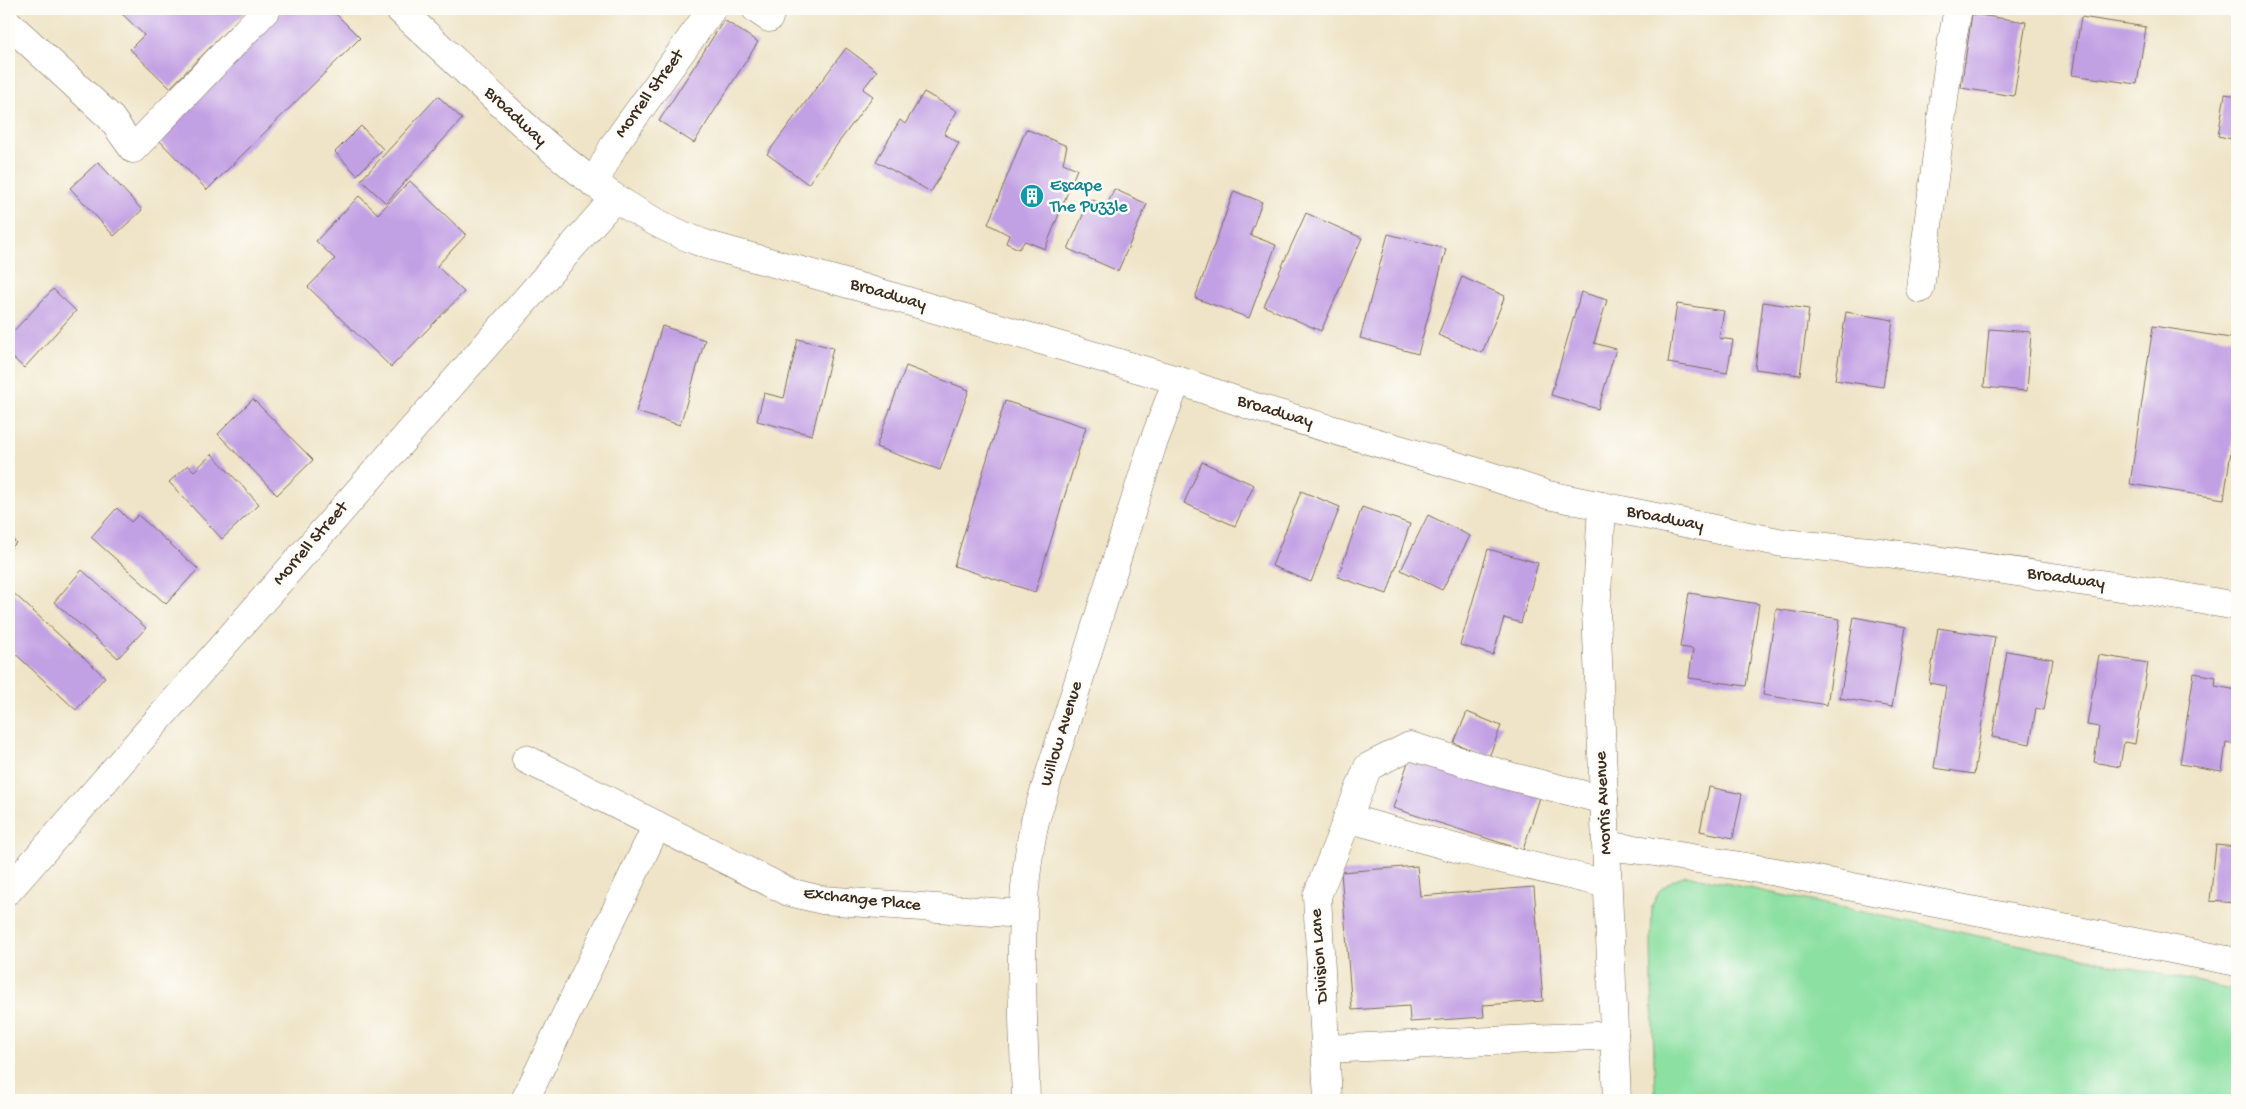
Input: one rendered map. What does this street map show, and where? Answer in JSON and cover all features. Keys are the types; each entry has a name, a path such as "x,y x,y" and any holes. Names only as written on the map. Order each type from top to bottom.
{"street":[{"path":"9,24 111,118 134,149 267,9"},
{"name":"Broadway","path":"399,9 547,147 604,191 685,237 708,245 863,288 1177,380 1252,406 1484,474 1548,495 1783,543 1890,554 2155,592 2237,606"},
{"name":"Morrell Street","path":"9,890 604,191 614,145 712,9"},
{"path":"1920,289 1950,51 1958,9"},
{"name":"Willow Avenue","path":"1026,1100 1021,977 1022,914 1029,846 1035,821 1152,446 1177,380"},
{"name":"Morris Avenue","path":"1602,506 1596,612 1617,1100"},
{"name":"Division Lane","path":"1328,1100 1316,896 1368,767 1410,746 1509,776 1604,800"},
{"name":"Exchange Place","path":"526,759 788,892 822,900 1022,914"},
{"path":"1347,818 1463,850 1607,884"},
{"path":"525,1100 657,825"},
{"path":"1607,846 1776,872 2237,962"},
{"path":"1326,1049 1614,1035"}],"green space":[{"path":"1686,875 2237,990 2237,1100 1655,1100 1651,945 1652,906 1659,891 1673,880"}],"building":[{"path":"117,9 248,9 170,88 130,49 144,35"},
{"path":"284,9 331,9 360,38 207,190 155,136"},
{"path":"1972,14 2026,22 2014,96 1961,88"},
{"path":"2081,17 2146,27 2137,84 2072,75"},
{"path":"724,20 758,42 694,143 659,121"},
{"path":"846,48 877,71 863,89 873,96 808,184 767,154"},
{"path":"924,92 957,111 944,134 959,143 931,192 876,161 900,120 905,124"},
{"path":"2225,94 2237,96 2237,140 2218,136"},
{"path":"438,96 462,119 386,203 361,180"},
{"path":"361,126 383,149 357,175 335,152"},
{"name":"Escape The Puzzle","path":"1026,129 1067,146 1063,163 1077,169 1045,249 1025,241 1019,249 1006,243 1009,235 988,224"},
{"path":"98,162 142,210 114,236 70,188"},
{"path":"410,181 466,235 437,266 464,292 391,367 308,287 335,259 316,241 359,196 378,214"},
{"path":"1114,189 1147,204 1118,271 1068,249 1090,199 1107,206"},
{"path":"1234,191 1262,202 1250,235 1276,245 1249,318 1195,298"},
{"path":"1306,213 1362,238 1321,331 1264,306"},
{"path":"1388,234 1446,249 1418,354 1360,338"},
{"path":"1462,277 1505,296 1482,353 1438,335"},
{"path":"53,289 76,311 24,368 9,354 9,336"},
{"path":"1581,292 1607,300 1594,343 1616,349 1598,409 1551,395"},
{"path":"1763,302 1809,309 1800,375 1755,369"},
{"path":"1677,304 1724,311 1719,338 1733,340 1727,373 1668,363"},
{"path":"1846,312 1893,320 1883,387 1835,380"},
{"path":"662,326 705,340 680,425 636,412"},
{"path":"2153,326 2237,339 2237,409 2224,499 2130,484"},
{"path":"1989,329 2031,332 2027,391 1984,387"},
{"path":"798,339 833,348 812,435 757,421 764,393 784,398"},
{"path":"906,366 969,390 940,470 876,447"},
{"path":"253,399 313,460 277,495 218,434"},
{"path":"1005,401 1086,427 1035,592 954,566"},
{"path":"212,454 259,504 222,539 169,482 188,465 194,471"},
{"path":"1202,462 1254,485 1235,526 1184,503"},
{"path":"1301,491 1340,507 1311,582 1272,566"},
{"path":"1362,507 1410,524 1387,594 1338,577"},
{"path":"117,508 131,522 138,515 198,569 166,604 91,537"},
{"path":"1428,515 1470,536 1442,590 1401,570"},
{"path":"9,535 16,543 9,550"},
{"path":"1488,549 1538,563 1521,623 1504,618 1493,655 1460,645"},
{"path":"82,570 146,628 118,658 54,602"},
{"path":"9,589 105,677 76,710 9,648"},
{"path":"1689,593 1759,604 1746,686 1689,678 1693,649 1680,647"},
{"path":"1776,609 1840,619 1827,705 1763,695"},
{"path":"1854,617 1906,627 1892,707 1840,698"},
{"path":"1938,628 1995,637 1974,774 1934,768 1946,686 1929,683"},
{"path":"2007,651 2053,659 2044,710 2036,708 2030,744 1992,737"},
{"path":"2099,655 2148,663 2135,744 2124,742 2120,767 2094,762 2099,727 2087,725"},
{"path":"2194,673 2216,677 2215,686 2237,690 2237,745 2226,743 2222,771 2180,764"},
{"path":"1467,712 1501,726 1489,757 1454,743"},
{"path":"1411,753 1541,794 1523,850 1393,808"},
{"path":"1709,787 1742,794 1733,838 1700,831"},
{"path":"2216,845 2237,847 2237,903 2210,901"},
{"path":"1417,866 1420,896 1534,887 1543,1001 1483,1005 1484,1017 1410,1022 1409,1006 1352,1010 1341,872"}],"place":[{"name":"Escape The Puzzle","path":"1032,196"}]}
